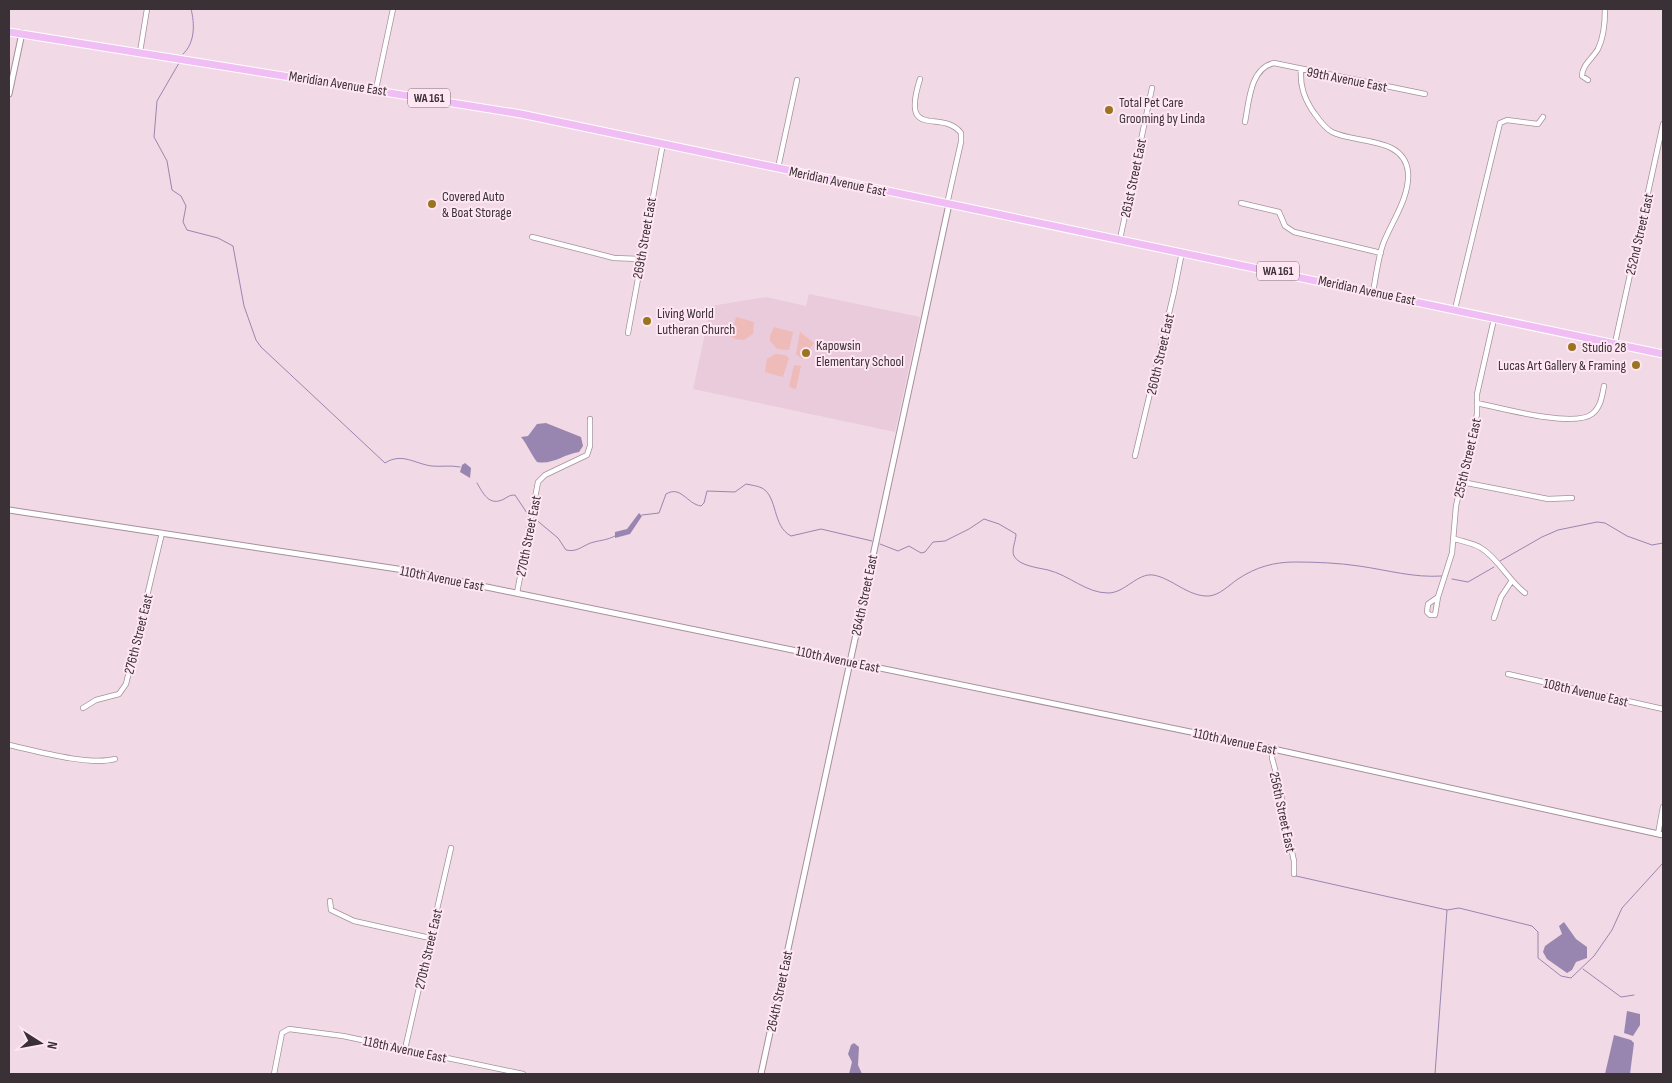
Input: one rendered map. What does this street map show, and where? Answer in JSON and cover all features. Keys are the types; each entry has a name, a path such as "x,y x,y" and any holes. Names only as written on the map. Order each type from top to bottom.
{"main road":[{"name":"Meridian Avenue East","path":"9,32 505,111 1663,354"}],"street":[{"path":"140,52 146,9"},
{"path":"376,89 393,9"},
{"path":"1588,80 1581,74 1600,45 1605,26 1605,9"},
{"path":"9,94 22,33"},
{"name":"99th Avenue East","path":"1245,122 1254,82 1260,72 1270,64 1289,66 1301,70 1309,69 1425,94"},
{"path":"1301,70 1304,96 1326,128 1339,135 1391,148 1404,159 1408,173 1405,190 1399,210 1381,253 1372,292"},
{"path":"920,79 913,106 916,114 923,119 954,127 960,133 961,142 948,204"},
{"path":"778,168 797,80"},
{"name":"261st Street East","path":"1120,239 1152,88"},
{"path":"1455,309 1497,131 1503,121 1535,124 1540,123 1543,117"},
{"name":"252nd Street East","path":"1615,343 1663,124"},
{"name":"269th Street East","path":"628,333 640,259 663,143"},
{"path":"1241,203 1278,212 1285,226 1294,232 1381,253"},
{"name":"264th Street East","path":"761,1074 948,204"},
{"path":"532,237 614,258 640,259"},
{"name":"260th Street East","path":"1135,456 1182,252"},
{"name":"255th Street East","path":"1438,597 1448,572 1455,540 1455,514 1477,404 1477,394 1494,319"},
{"path":"1477,404 1550,417 1575,419 1588,416 1596,409 1604,386"},
{"name":"270th Street East","path":"517,593 538,482 545,475 587,455 590,446 590,419"},
{"path":"1462,482 1548,499 1572,498"},
{"name":"110th Avenue East","path":"9,510 404,570 1272,749 1660,835"},
{"name":"276th Street East","path":"83,708 96,700 119,694 126,684 162,533"},
{"path":"1455,540 1476,545 1486,550 1511,582 1525,593"},
{"path":"1494,618 1501,597 1511,582"},
{"name":"108th Avenue East","path":"1508,674 1663,709"},
{"path":"9,746 85,759 115,759"},
{"name":"256th Street East","path":"1272,749 1272,758 1281,792 1283,812 1292,853 1294,874"},
{"path":"1660,835 1663,807"},
{"name":"270th Street East","path":"405,1049 451,848"},
{"path":"330,902 331,910 346,919 430,938"},
{"name":"118th Avenue East","path":"274,1074 282,1033 286,1030 337,1035 523,1074"}],"shaded area":[{"name":"Kapowsin Elementary School","path":"809,294 920,317 895,432 693,389 711,306 766,297 806,306"},
{"path":"736,317 754,322 753,334 744,340 735,339 731,336"},
{"path":"774,327 793,332 789,350 777,349 770,341"},
{"path":"800,332 814,343 802,359 796,354"},
{"path":"775,354 785,355 789,358 783,377 765,372 767,359"},
{"path":"794,365 801,366 796,389 789,387"},
{"path":"546,423 581,437 583,446 579,452 553,461 537,462 521,437 528,436 537,424"},
{"path":"465,463 471,468 470,478 460,472 462,465"},
{"path":"639,513 642,516 630,534 615,538 615,532 627,529"},
{"path":"1564,922 1576,939 1587,947 1587,958 1576,962 1572,970 1567,973 1547,959 1543,952 1545,946 1562,934 1559,926"},
{"path":"1627,1011 1640,1014 1640,1025 1633,1036 1624,1033"},
{"path":"1614,1035 1631,1040 1634,1043 1630,1074 1605,1074"},
{"path":"854,1043 859,1047 858,1065 862,1074 849,1074 852,1062 848,1054 851,1045"}],"waterway":[{"path":"183,54 192,39 193,21 191,9"},
{"path":"179,63 157,101 154,137 167,161 172,190 181,196 186,206 183,222 187,230 218,238 233,246 244,306 256,340 261,347 385,463 391,460 403,459 432,466 460,467"},
{"path":"477,483 484,495 490,500 499,501 515,495 529,516"},
{"path":"642,515 659,513 666,494 671,492 680,493 696,505 701,506 704,503 707,491 735,492 746,484 760,487 767,492 781,526 791,536 821,529 872,541"},
{"path":"534,518 558,538 566,550 570,551 615,536"},
{"path":"880,544 898,551 909,546 921,553 925,552 933,542 945,541 984,519 999,524 1016,534 1013,554 1020,562 1056,572 1092,590 1108,593 1120,590 1142,577 1153,575 1194,594 1209,596 1221,592 1252,571 1272,564 1287,562 1344,564 1411,575 1442,576"},
{"path":"1500,561 1558,530 1597,522 1605,523 1627,536 1652,545 1663,543"},
{"path":"1452,579 1468,582 1494,567"},
{"path":"1447,910 1459,908 1532,926 1538,932 1538,958 1561,976 1571,978 1594,956 1612,930 1622,908 1663,863"},
{"path":"1296,876 1447,910 1435,1074"},
{"path":"1583,969 1621,997 1634,995"}],"place":[{"name":"Total Pet Care Grooming by Linda","path":"1109,110"},
{"name":"Covered Auto & Boat Storage","path":"432,204"},
{"name":"Living World Lutheran Church","path":"647,321"},
{"name":"Studio 28","path":"1572,347"},
{"name":"Kapowsin Elementary School","path":"806,353"},
{"name":"Lucas Art Gallery & Framing","path":"1636,365"}]}
